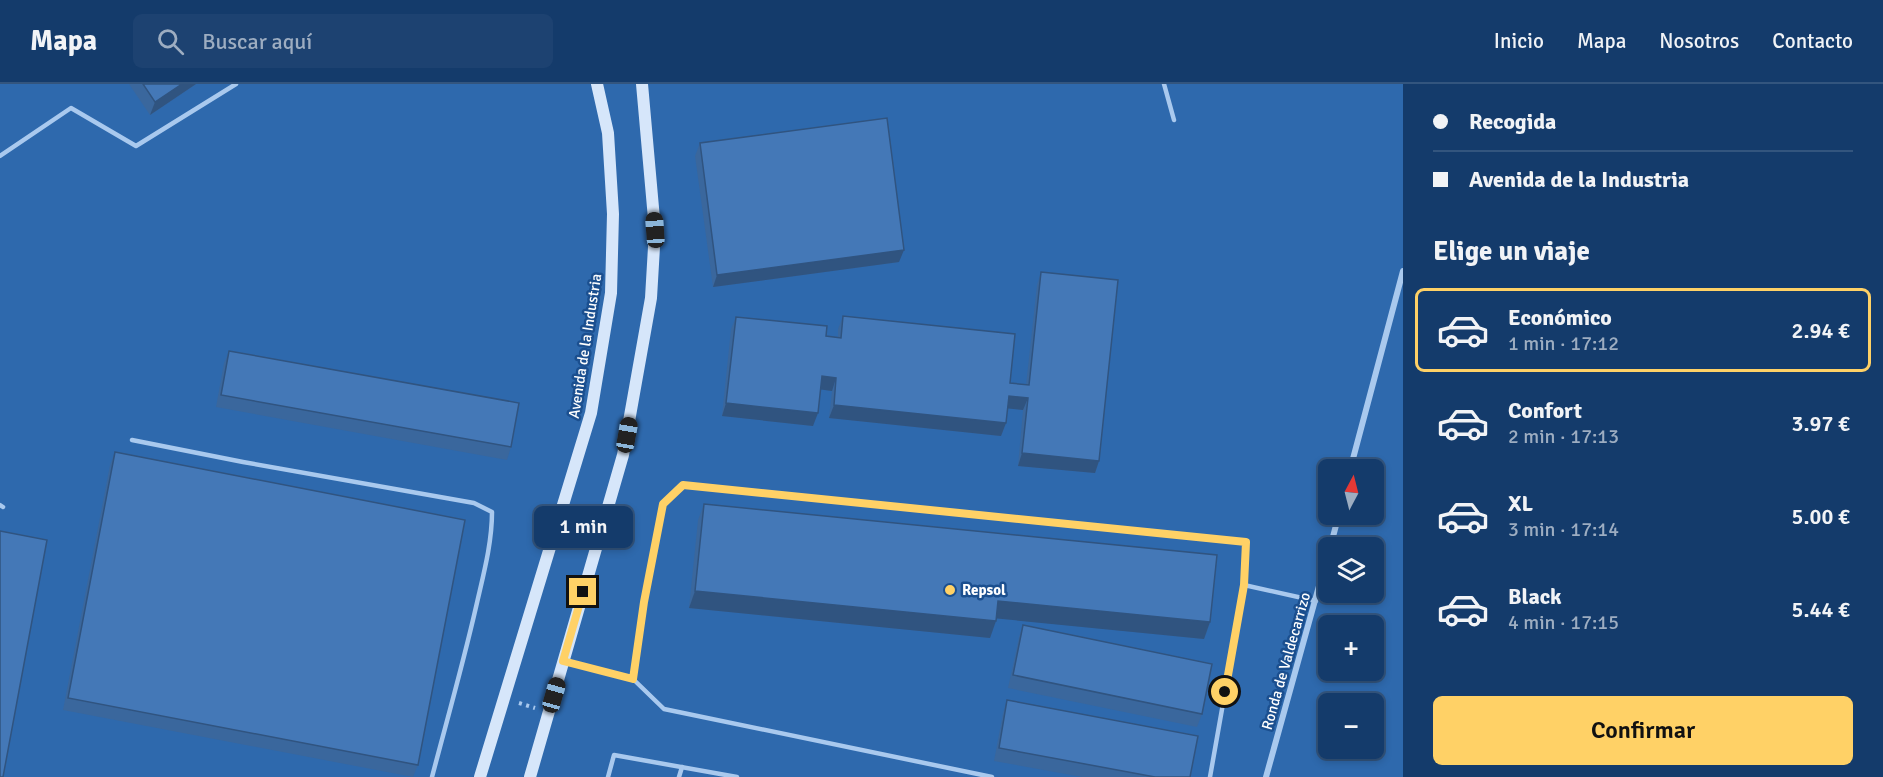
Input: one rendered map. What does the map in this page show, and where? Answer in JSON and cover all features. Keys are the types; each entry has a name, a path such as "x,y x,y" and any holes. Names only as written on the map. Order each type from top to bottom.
{"street":[{"name":"Avenida de la Industria","path":"480,777 591,413 611,294 613,214 608,133 597,84"},
{"path":"530,777 623,455 651,298 655,230 642,84"},
{"path":"1353,459 1403,271"},
{"name":"Ronda de Valdecarrizo","path":"1266,777 1318,593"}],"lane":[{"path":"0,156 71,108 136,146 236,84"},
{"path":"1164,84 1174,120"},
{"path":"132,440 474,503 492,512 489,548 480,592 432,777"},
{"path":"633,679 644,602 663,504 683,485 1246,542 1244,585 1210,777"},
{"path":"1244,585 1316,601"},
{"path":"563,661 633,679 664,709 992,777"},
{"path":"608,777 614,755 737,777"},
{"path":"679,777 682,767"}],"path":[{"path":"504,698 549,712"}],"shaded area":[{"path":"0,84 1403,84 1403,777 0,777"}],"building":[{"path":"143,84 182,84 155,102"},
{"path":"887,118 904,250 717,275 700,143"},
{"path":"1041,272 1118,280 1099,461 1022,453 1028,398 1009,396 1006,423 834,405 836,378 822,376 818,413 726,403 736,317 827,326 826,336 841,338 843,316 1015,334 1010,383 1029,385"},
{"path":"229,351 519,403 511,447 221,395"},
{"path":"115,452 465,520 418,765 68,698"},
{"name":"Repsol","path":"704,504 1217,555 1210,622 998,601 996,621 695,591"},
{"path":"0,531 47,540 3,777 0,777"},
{"path":"1023,625 1212,664 1202,714 1013,675"},
{"path":"1007,700 1198,736 1190,777 1155,777 999,748"}],"place":[{"name":"Repsol","path":"950,590"}],"route":[{"path":"583,592 563,661 633,679 644,602 663,504 683,485 1246,542 1244,585 1225,692"}]}
